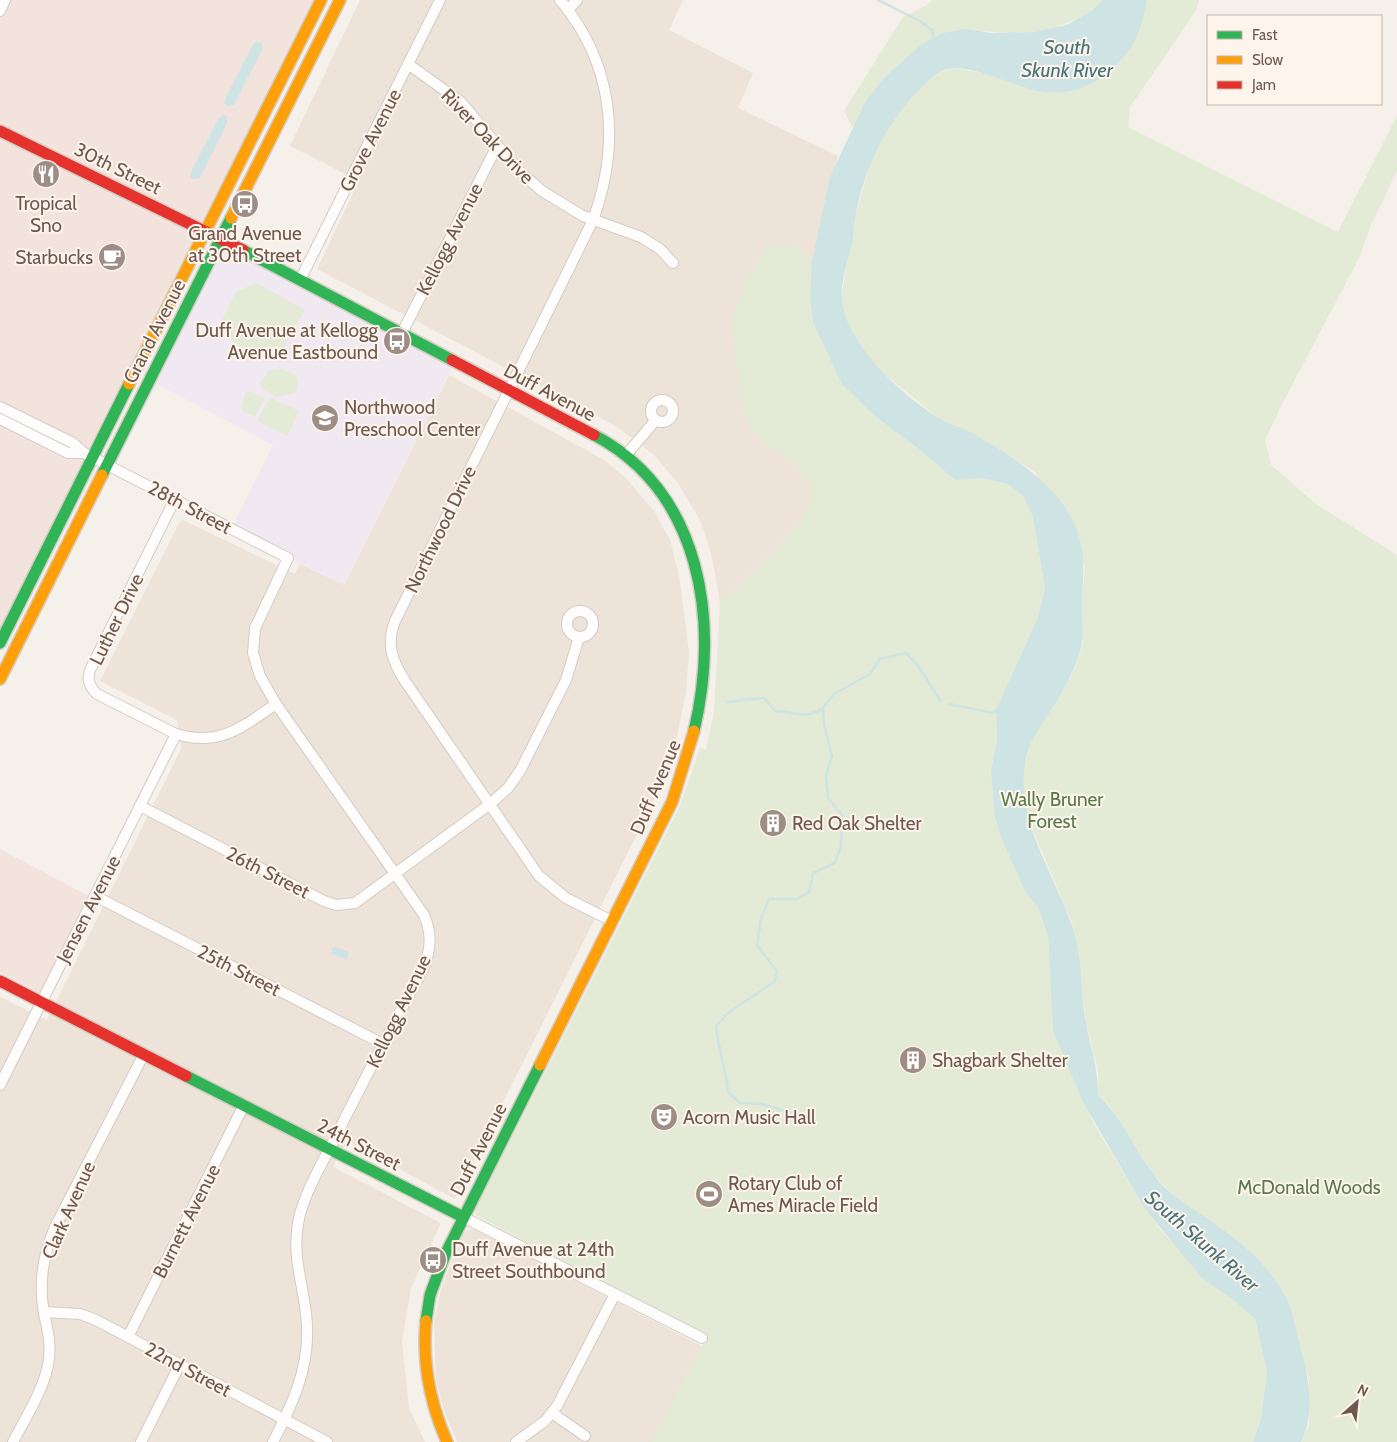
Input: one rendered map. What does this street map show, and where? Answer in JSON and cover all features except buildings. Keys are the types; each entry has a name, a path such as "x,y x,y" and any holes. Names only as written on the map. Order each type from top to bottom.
{"main road":[{"name":"Grand Avenue","path":"0,643 88,455 207,231 321,0"},
{"name":"Grand Avenue","path":"0,679 340,0"},
{"name":"30th Street","path":"0,131 221,238"},
{"name":"Duff Avenue","path":"221,238 611,444 654,481 684,529 696,564 701,591 706,650 698,728 687,765 672,802 463,1217 437,1275 427,1315 427,1374 433,1404 447,1442"},
{"name":"24th Street","path":"0,981 463,1217"}],"street":[{"path":"0,11 5,0"},
{"name":"Grove Avenue","path":"300,280 440,0"},
{"name":"Northwood Drive","path":"560,0 581,29 597,64 609,115 608,173 593,220 395,621 390,642 397,668 539,876 566,898 612,921"},
{"path":"568,10 577,0"},
{"name":"River Oak Drive","path":"408,64 461,102 481,123 497,146 517,169 542,191 583,216 642,238 660,249 673,263"},
{"name":"Kellogg Avenue","path":"402,333 497,146"},
{"path":"0,407 73,443 88,455"},
{"path":"0,419 68,454 88,455"},
{"path":"626,455 655,421"},
{"name":"28th Street","path":"88,455 288,558"},
{"name":"Luther Drive","path":"175,499 88,678 90,686 96,694 176,734 189,738 219,737 244,726 276,704"},
{"name":"Kellogg Avenue","path":"273,1442 297,1392 306,1351 308,1327 297,1268 298,1230 309,1191 424,967 431,940 424,915 276,704 255,664 253,640 259,617 288,558"},
{"name":"26th Street","path":"140,806 336,905 346,906 363,900 490,804 508,788 520,771 566,680 579,637"},
{"name":"Jensen Avenue","path":"0,1085 176,734"},
{"name":"25th Street","path":"95,896 383,1044"},
{"name":"Clark Avenue","path":"13,1442 45,1376 49,1360 50,1344 44,1312 41,1278 49,1241 144,1054"},
{"name":"Burnett Avenue","path":"128,1337 244,1106"},
{"name":"24th Street","path":"463,1217 702,1338"},
{"path":"516,1442 535,1429 552,1413 573,1378 615,1294"},
{"name":"22nd Street","path":"44,1312 80,1314 128,1337 327,1442"},
{"path":"141,1442 180,1364"},
{"path":"552,1413 585,1436"},
{"name":"Clark Avenue","path":"9,1442 19,1431"}],"shaded area":[{"path":"0,0 317,0 0,637"},
{"path":"360,0 683,0 669,30 753,73 738,108 838,156 796,324 870,442 777,549 739,586 720,601 711,553 701,522 678,483 653,454 616,426 317,269 359,181 290,146"},
{"name":"Northwood Preschool Center","path":"221,238 455,361 344,585 231,529 273,445 149,380"},
{"path":"449,375 606,461 626,478 654,511 670,540 679,575 689,653 686,692 674,750 657,794 455,1199 347,1141 333,1167 441,1223 411,1288 402,1342 409,1408 425,1442 0,1442 0,997 47,1020 181,749 177,720 100,681 181,519 295,574 300,564 344,585"},
{"path":"0,849 92,898 40,993 0,972"},
{"path":"469,1229 476,1230 702,1346 651,1442 457,1442 443,1407 436,1380 434,1323 441,1290 463,1234"}],"green space":[{"path":"932,0 1102,0 1088,12 1073,21 1038,31 1002,32 966,29 864,104 853,128 844,111 903,17 929,4"},
{"path":"1147,0 1199,0 1195,12 1130,107 1128,127 1338,232 1397,116 1397,171 1371,225 1359,258 1265,440 1271,465 1316,504 1397,555 1397,1442 1301,1442 1309,1426 1309,1380 1287,1301 1222,1229 1175,1198 1153,1174 1110,1106 1098,1095 1098,1071 1086,1022 1077,945 1072,923 1027,816 1023,791 1024,766 1034,733 1060,695 1075,668 1083,644 1082,605 1085,566 1035,472 984,440 940,419 888,377 869,358 854,338 845,317 841,298 856,214 872,158 888,127 904,105 927,82 939,72 952,68 984,73 1025,88 1117,62 1135,40"},
{"path":"794,245 812,261 810,295 843,384 876,417 920,450 955,480 981,478 1008,484 1024,497 1033,517 1045,588 1038,617 996,710 997,741 991,769 1026,893 1038,907 1048,936 1053,1031 1094,1124 1145,1209 1202,1278 1232,1299 1255,1319 1267,1371 1261,1419 1253,1442 651,1442 707,1337 476,1215 476,1209 680,806 700,748 706,750 714,711 720,601 739,586 777,549 806,514 813,485 791,460 759,439 742,413 732,319 744,283 766,246"},
{"path":"256,283 305,310 277,360 243,351 219,325 236,292"},
{"path":"281,369 296,375 298,382 296,393 276,397 262,389 260,383 269,370"},
{"path":"250,391 265,398 255,417 241,410 245,393"},
{"path":"270,397 299,411 287,436 257,421"}],"water":[{"name":"South Skunk River","path":"1102,0 1147,0 1139,32 1134,42 1113,69 1087,86 1072,91 1040,91 980,72 949,68 936,74 910,99 880,144 866,177 860,195 852,242 843,277 842,299 845,316 853,333 865,351 894,384 926,410 944,421 968,431 1012,457 1040,479 1063,505 1077,530 1083,561 1082,642 1070,677 1029,750 1024,772 1024,792 1027,811 1039,849 1064,904 1078,947 1084,1011 1096,1067 1098,1095 1116,1116 1164,1187 1229,1234 1249,1251 1267,1270 1282,1291 1295,1322 1309,1389 1308,1422 1301,1442 1253,1442 1261,1419 1267,1371 1255,1319 1232,1299 1202,1278 1145,1209 1083,1102 1053,1031 1048,936 1038,907 1026,893 1001,837 995,817 991,769 997,741 996,710 1038,617 1045,588 1033,517 1024,497 1008,484 981,478 955,480 920,450 876,417 842,384 813,322 810,295 812,261 830,177 864,104 883,79 921,45 943,33 966,29 991,33 1032,32 1067,25 1092,10"},
{"path":"254,43 262,43 262,50 234,105 227,106 224,103 226,97"},
{"path":"224,115 227,116 227,123 200,178 192,179 190,176 192,170 218,119"},
{"path":"335,947 349,952 347,960 332,954 332,948"}],"waterway":[{"path":"878,0 920,21 933,31 933,42"},
{"path":"798,1115 762,1104 740,1103 728,1092 716,1026 729,1012 774,982 777,971 757,945 761,918 769,899 797,899 809,892 813,873 835,863 841,846 842,815 828,798 826,776 832,756 824,725 823,708 834,694 870,674 880,659 906,653 918,666 940,700"},
{"path":"727,702 764,698 775,711 800,714 811,714 823,708"},
{"path":"949,704 993,713 997,710"}],"traffic: fast":[{"path":"102,475 231,218"},
{"path":"243,250 452,360"},
{"path":"0,643 129,384"},
{"path":"594,435 630,460 659,490 680,525 694,564 702,604 705,647 702,689 694,731"},
{"path":"426,1321 430,1295 445,1255 540,1065"},
{"path":"186,1076 463,1217"}],"traffic: slow":[{"path":"129,384 321,0"},
{"path":"231,218 340,0"},
{"path":"0,679 102,475"},
{"path":"540,1065 672,802 694,731"},
{"path":"426,1321 426,1367 436,1413 447,1442"}],"traffic: jam":[{"path":"0,131 243,250"},
{"path":"452,360 594,435"},
{"path":"0,981 186,1076"}],"place":[{"name":"Tropical Sno","path":"46,174"},
{"name":"Grand Avenue at 30th Street","path":"245,204"},
{"name":"Starbucks","path":"112,257"},
{"name":"Duff Avenue at Kellogg Avenue Eastbound","path":"397,341"},
{"name":"Northwood Preschool Center","path":"325,418"},
{"name":"Red Oak Shelter","path":"773,823"},
{"name":"Shagbark Shelter","path":"913,1060"},
{"name":"Acorn Music Hall","path":"664,1117"},
{"name":"Rotary Club of Ames Miracle Field","path":"709,1194"},
{"name":"Duff Avenue at 24th Street Southbound","path":"433,1260"}],"park label":[{"name":"Wally Bruner Forest","path":"1052,810"},
{"name":"McDonald Woods","path":"1309,1187"}]}
